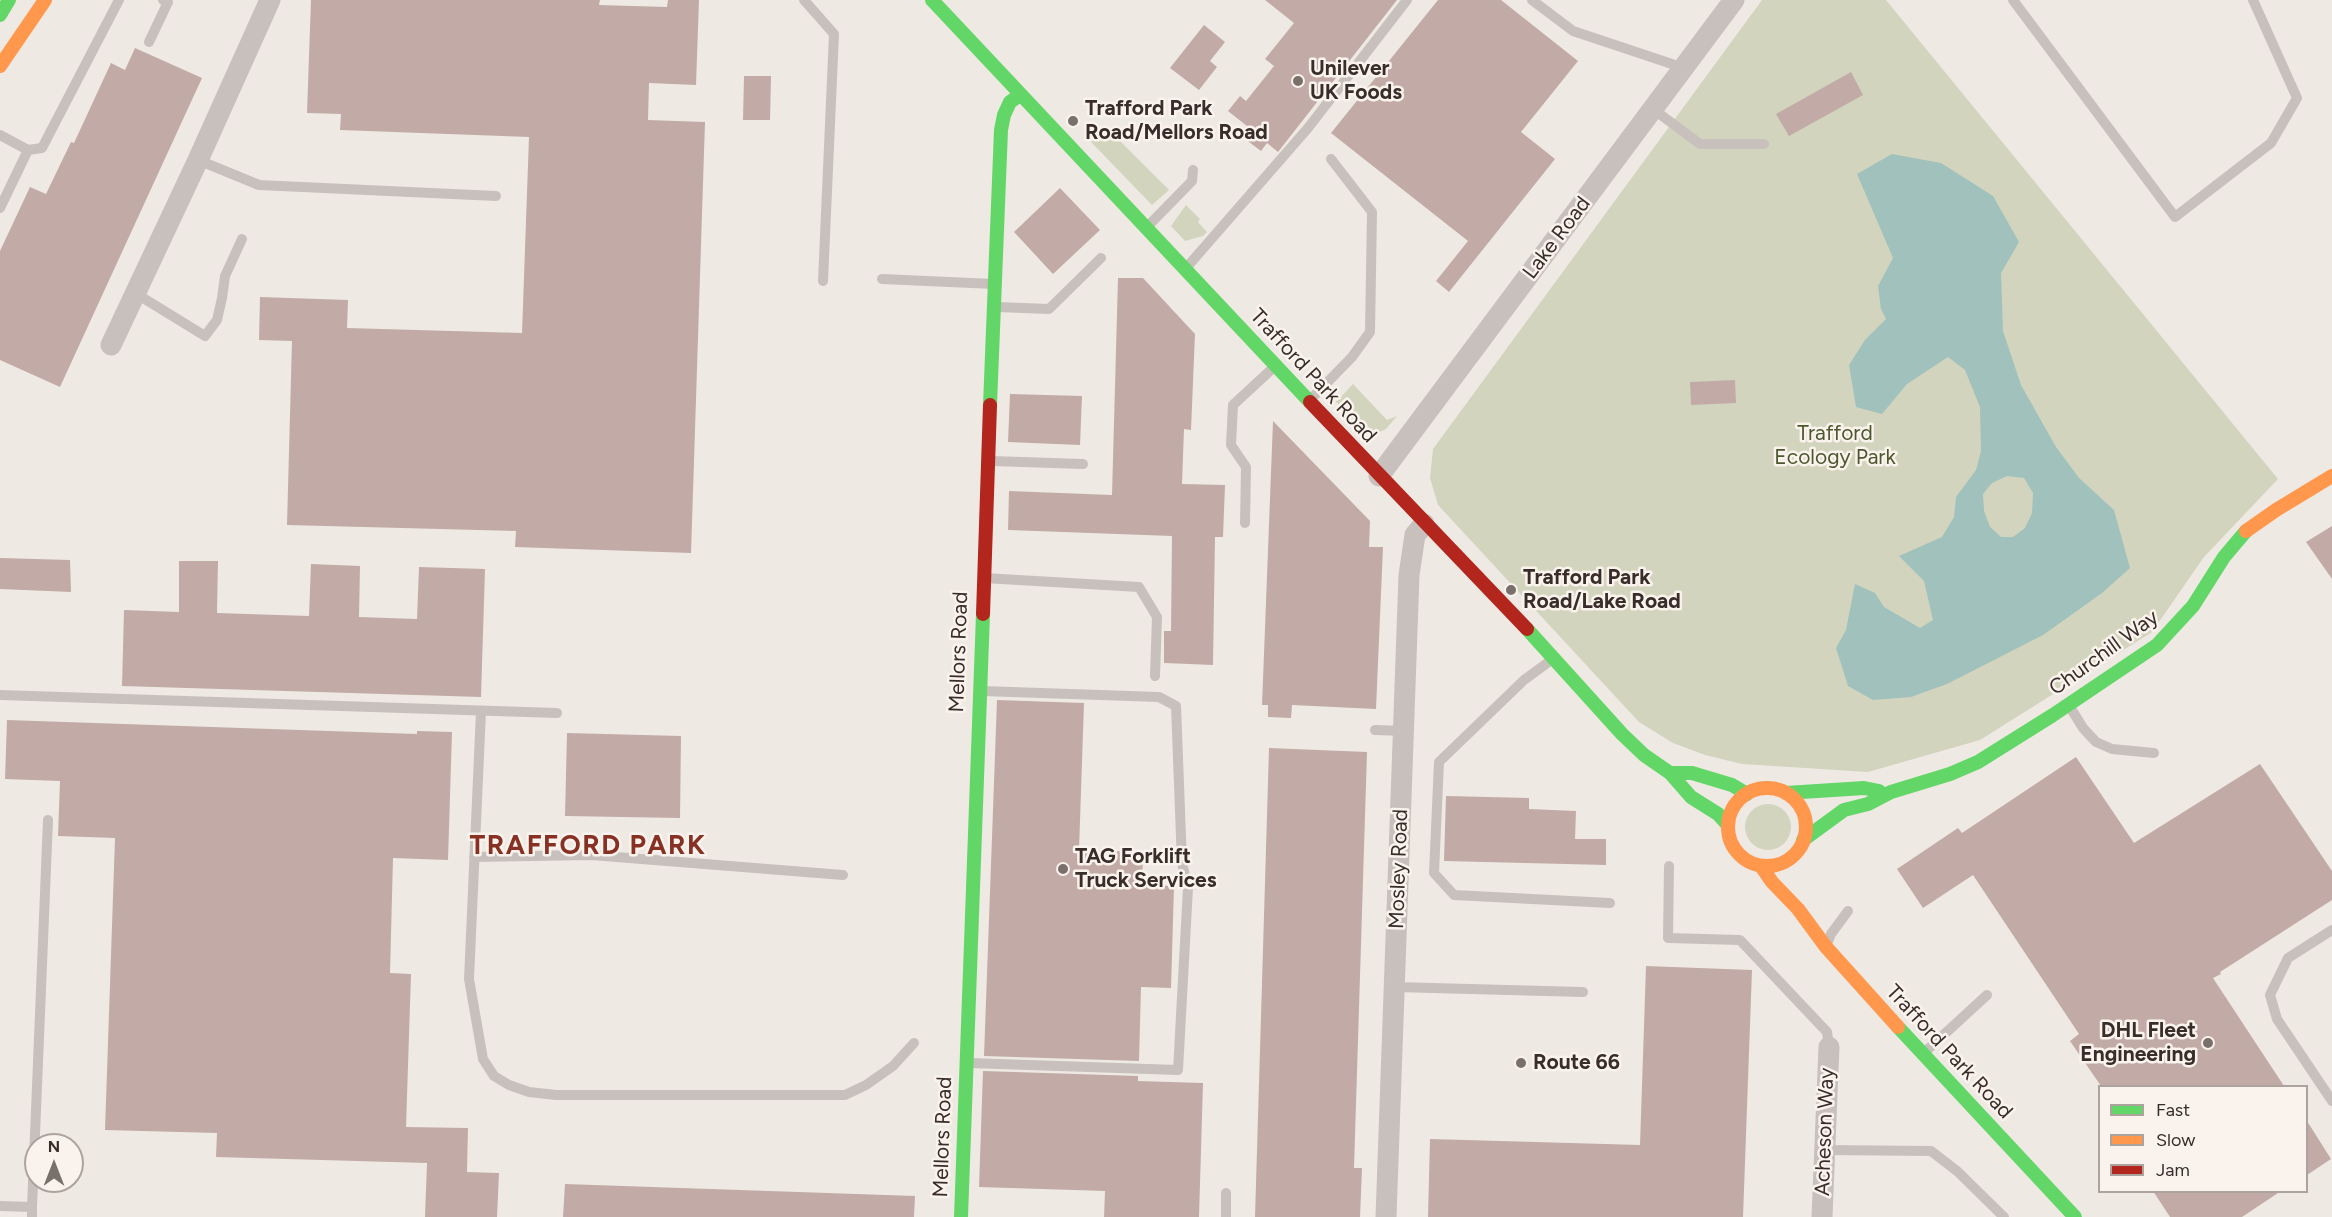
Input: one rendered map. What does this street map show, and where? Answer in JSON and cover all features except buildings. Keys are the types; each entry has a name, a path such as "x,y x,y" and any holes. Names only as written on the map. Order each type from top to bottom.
{"street":[{"path":"0,15 9,0"},
{"path":"0,66 45,0"},
{"path":"111,345 270,0"},
{"name":"Trafford Park Road","path":"932,0 1424,524 1554,657 1622,734 1644,755 1670,773 1691,797 1719,814 1728,825"},
{"name":"Lake Road","path":"1379,476 1734,0"},
{"name":"Mellors Road","path":"961,1217 1001,130 1010,102 1020,94"},
{"name":"Churchill Way","path":"1803,840 1844,810 1868,804 1891,792 1950,774 1978,762 2157,645 2193,606 2224,556 2244,533 2276,510 2332,476"},
{"name":"Mosley Road","path":"1386,1217 1412,548 1415,535 1424,524"},
{"path":"1670,773 1692,773 1732,785 1747,794"},
{"path":"1766,788 1786,793 1796,802 1803,814 1806,827 1803,840 1795,855 1773,866 1750,863 1740,856 1729,837 1728,825 1730,813 1737,802 1747,794 1766,788"},
{"name":"Churchill Way","path":"1786,793 1864,788 1891,792"},
{"path":"1795,855 1798,870"},
{"name":"Trafford Park Road","path":"1761,866 1826,946 1922,1054 2075,1217"},
{"path":"1798,909 1801,892"},
{"name":"Acheson Way","path":"1822,1217 1829,1047"}],"lane":[{"path":"0,135 28,150 42,148 119,0"},
{"path":"149,42 168,2 163,0"},
{"path":"804,0 834,34 823,281"},
{"path":"1185,269 1308,128 1407,0"},
{"path":"1532,0 1573,31 1684,68"},
{"path":"2013,0 2175,217 2271,143 2297,98 2253,0"},
{"path":"1653,110 1700,144 1764,144"},
{"path":"0,207 28,150"},
{"path":"1308,401 1352,357 1370,332 1372,212 1331,159"},
{"path":"198,160 259,185 496,196"},
{"path":"1146,228 1192,181 1193,170"},
{"path":"135,293 206,336 217,320 225,276 242,239"},
{"path":"993,307 1048,309 1101,258"},
{"path":"882,279 994,284"},
{"path":"1245,523 1246,467 1231,445 1233,405 1275,365"},
{"path":"988,460 1083,464"},
{"path":"983,578 1139,587 1157,617 1155,676"},
{"path":"1554,657 1524,680 1439,762 1434,873 1454,895 1610,903"},
{"path":"966,1063 1178,1070 1188,888 1182,863 1176,706 1159,697 979,691"},
{"path":"0,695 557,713"},
{"path":"2068,705 2083,728 2096,742 2112,749 2154,753"},
{"path":"481,711 469,979 483,1059 494,1076 509,1085 529,1092 556,1095 844,1095 866,1085 893,1066 914,1043"},
{"path":"1376,730 1404,731"},
{"path":"0,1206 32,1212 48,820"},
{"path":"474,857 591,855 843,875"},
{"path":"1669,866 1668,938 1740,940 1827,1032 1829,1047"},
{"path":"1826,946 1848,911"},
{"path":"2332,930 2288,958 2270,994 2277,1018 2332,1101"},
{"path":"1395,987 1584,992"},
{"path":"1922,1054 1987,994"},
{"path":"1824,1150 1931,1152 1957,1171 2004,1217"},
{"path":"1226,1193 1226,1217"}],"green space":[{"name":"Trafford Ecology Park","path":"1762,0 1886,0 2278,479 2204,557 2152,632 1980,740 1868,772 1742,764 1705,755 1673,743 1639,722 1438,505 1430,478 1433,449"},
{"path":"1105,126 1169,190 1152,205 1091,142"},
{"path":"1186,205 1200,219 1198,222 1207,232 1203,236 1185,241 1171,226"},
{"path":"1353,384 1387,420 1397,416 1386,429 1377,433 1368,433 1336,402"},
{"path":"1768,804 1777,805 1784,811 1790,818 1790,836 1784,843 1777,849 1768,850 1759,849 1752,843 1746,836 1745,827 1746,818 1752,811 1759,805"}],"water":[{"path":"1892,154 1941,163 1993,196 2019,242 2001,273 2003,331 2021,385 2056,447 2079,478 2114,510 2130,568 2102,593 2043,635 1947,684 1911,697 1873,700 1848,686 1836,648 1846,630 1855,584 1875,593 1884,607 1920,628 1933,620 1924,581 1899,556 1942,537 1954,517 1956,497 1976,470 1981,451 1980,407 1965,370 1948,357 1907,384 1882,414 1856,407 1849,365 1865,340 1886,319 1881,309 1878,286 1893,258 1857,174","holes":["2007,476 2024,478 2033,493 2032,513 2025,528 2013,537 2001,537 1990,527 1984,511 1983,494 1992,483"]}],"traffic: fast":[{"path":"0,15 9,0"},
{"path":"932,0 1310,402"},
{"path":"990,405 1001,130 1010,102 1020,95"},
{"path":"1803,840 1844,810 1868,804 1891,792 1950,774 1978,762 2157,645 2193,606 2224,557 2246,531"},
{"path":"961,1217 983,614"},
{"path":"1527,629 1622,734 1644,755 1670,773 1691,797 1718,814 1728,825"},
{"path":"1670,773 1692,773 1732,785 1747,794"},
{"path":"1786,793 1864,788 1879,791"},
{"path":"1898,1027 2075,1217"}],"traffic: slow":[{"path":"0,66 45,0"},
{"path":"2246,531 2332,476"},
{"path":"1767,788 1782,791 1799,805 1806,827 1803,842 1789,859 1767,866 1752,863 1735,849 1728,827 1731,812 1745,795 1767,788"},
{"path":"1761,866 1772,882 1798,909 1826,947 1898,1027"}],"traffic: jam":[{"path":"1310,402 1527,629"},
{"path":"983,614 990,405"}],"place":[{"name":"Unilever UK Foods","path":"1298,81"},
{"name":"Trafford Park Road/Mellors Road","path":"1073,121"},
{"name":"Trafford Park Road/Lake Road","path":"1511,590"},
{"name":"TAG Forklift Truck Services","path":"1063,869"},
{"name":"DHL Fleet Engineering","path":"2208,1043"},
{"name":"Route 66","path":"1521,1063"}],"district":[{"name":"TRAFFORD PARK","path":"588,846"}]}
